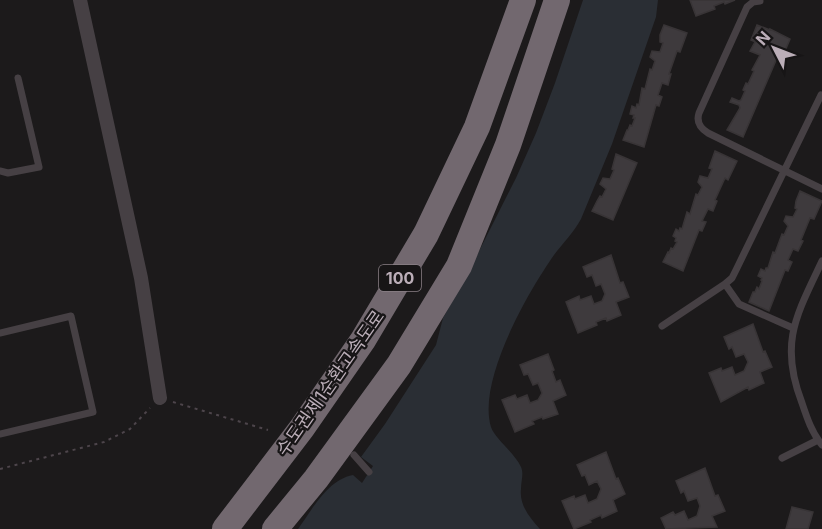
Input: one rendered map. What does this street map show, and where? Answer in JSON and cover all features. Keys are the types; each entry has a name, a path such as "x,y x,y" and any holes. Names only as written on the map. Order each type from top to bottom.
{"highway":[{"name":"수도권제1순환고속도로","path":"225,529 302,428 363,340 426,234 477,127 524,0"},
{"name":"100","path":"275,529 316,479 399,365 459,266 508,145 557,0"}],"street":[{"path":"80,0 141,278 160,398"}],"lane":[{"path":"760,1 753,2 747,7 697,120 704,131 822,189"},
{"path":"0,171 8,173 39,167 18,78"},
{"path":"662,326 725,284 735,274 821,95"},
{"path":"782,458 820,443 811,428 792,374 790,354 793,328 822,261"},
{"path":"725,284 738,304 793,328"},
{"path":"0,333 71,316 93,412 0,434"},
{"path":"354,455 369,472"}],"path":[{"path":"0,469 104,442 130,429 160,398 268,430"}],"shaded area":[{"path":"583,0 658,0 656,17 612,144 581,219 531,291 508,338 491,386 489,408 491,427 521,467 523,506 540,529 298,529 321,497 335,483 353,475 362,483 373,466 361,457 436,345 443,318 516,178 536,133"}],"building":[{"path":"690,0 735,0 714,6 715,9 696,16"},
{"path":"664,25 687,33 680,52 677,51 669,74 671,74 668,85 662,83 658,95 662,97 659,106 656,105 644,147 623,140 635,118 630,114 632,106 636,108 637,104 639,105 642,88 645,89 650,69 652,70 655,61 650,57 652,51 660,52 663,43 660,42 660,35"},
{"path":"757,25 790,39 782,58 777,58 743,137 727,130 740,108 739,105 730,102 732,98 741,100 745,91 743,90 746,83 748,84 760,55 750,51 756,42 751,40"},
{"path":"715,151 737,161 728,180 725,178 715,200 717,201 713,211 708,209 702,221 706,222 702,231 699,230 683,271 663,262 677,242 673,236 676,229 679,231 680,228 682,229 687,212 690,214 696,194 698,195 702,187 698,182 700,176 708,178"},
{"path":"616,154 637,163 613,220 592,211 606,189 600,184 603,178 610,179 614,170 612,169"},
{"path":"800,191 822,201 814,219 810,218 798,251 793,249 788,260 792,262 788,271 785,270 769,311 749,302 753,292 757,287 759,289 762,281 762,278 758,276 761,269 765,271 768,268 773,252 775,253 782,234 784,235 788,226 784,221 786,216 793,217 797,209 795,208 796,201"},
{"path":"611,255 620,283 623,282 629,297 616,302 621,315 607,321 606,318 596,322 597,325 578,333 566,302 579,296 580,300 591,296 594,304 602,301 605,294 601,284 596,286 592,275 587,277 583,267"},
{"path":"753,324 763,352 765,351 772,367 760,372 764,383 749,390 748,387 721,402 709,373 721,368 722,371 732,367 735,375 744,371 748,362 744,354 736,357 732,347 729,349 724,337"},
{"path":"548,354 556,382 560,380 566,395 553,401 558,414 532,421 534,424 515,432 502,400 515,395 517,399 527,395 530,403 538,400 542,393 538,383 533,385 528,374 524,375 520,365"},
{"path":"606,452 616,479 618,478 625,494 613,500 617,511 602,518 601,515 574,529 562,501 574,496 575,499 585,495 588,503 597,499 601,489 597,481 589,485 577,465"},
{"path":"705,468 715,496 718,495 725,511 712,516 717,527 666,529 661,518 673,512 675,515 684,511 688,520 697,516 700,506 697,498 688,501 684,491 681,493 676,481"},
{"path":"792,507 813,512 808,529 786,529"}]}
